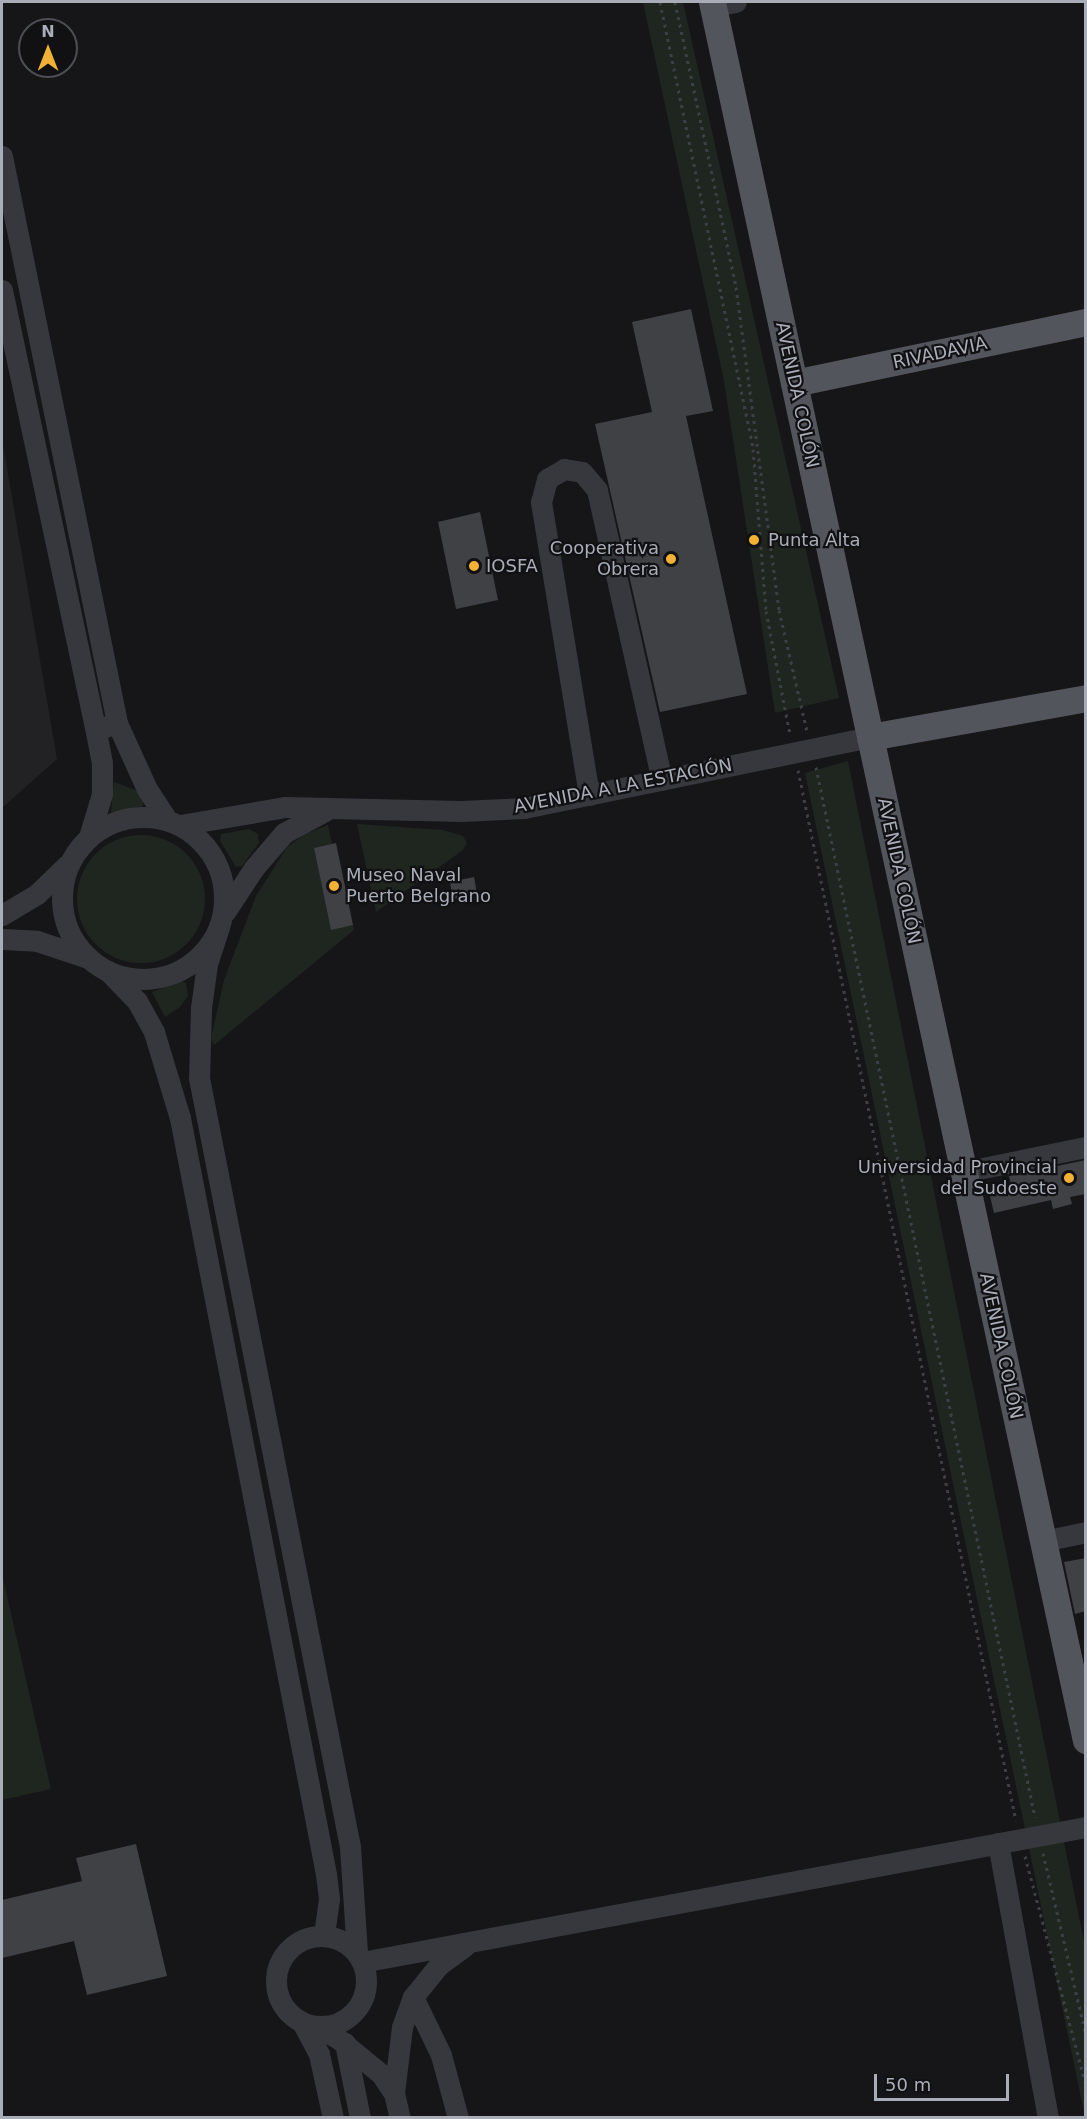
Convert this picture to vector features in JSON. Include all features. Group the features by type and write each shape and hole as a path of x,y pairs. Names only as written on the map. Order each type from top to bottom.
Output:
{"main road":[{"name":"AVENIDA COLÓN","path":"721,3 794,383 1086,1740"},
{"name":"RIVADAVIA","path":"794,383 1086,322"},
{"path":"870,737 1086,698"}],"street":[{"path":"2,156 117,723 147,789 174,822 202,841 217,863 224,888 221,921 207,964 201,1008 199,1078 350,1847 360,1957 366,1984 358,2006 340,2021 307,2023"},
{"path":"2,290 102,763 102,794 89,837 53,883 2,915"},
{"path":"589,795 541,502 547,479 564,470 582,472 597,490 662,780"},
{"path":"96,731 117,723"},
{"name":"AVENIDA A LA ESTACIÓN","path":"174,822 285,807 461,811 524,808 870,737"},
{"path":"108,971 138,978 178,971 203,953 254,868 284,833 297,823 337,807"},
{"path":"89,837 126,818 174,822"},
{"path":"70,863 62,888 64,914 73,939 90,959"},
{"path":"2,939 37,941 90,959 108,971 137,1001 154,1032 180,1118 326,1874 329,1899 324,1936"},
{"path":"963,1172 1086,1147"},
{"path":"1043,1541 1086,1532"},
{"path":"394,2093 381,2074 345,2043 307,2023 281,2002 276,1974 288,1949 304,1938 324,1936 342,1941 360,1957 468,1945 1086,1827"},
{"path":"998,1843 1048,2118"},
{"path":"400,2118 394,2093 402,2026 413,1997 438,1965 468,1945"},
{"path":"413,1997 441,2055 458,2118"},
{"path":"307,2023 319,2054 333,2118"},
{"path":"345,2043 360,2118"}],"path":[{"path":"660,2 753,449 765,611 803,751 1030,1837 1086,2086"},
{"path":"675,2 736,287 779,610 803,751 999,1749 1030,1837 1086,2036"}],"shaded area":[{"path":"643,2 683,2 839,698 775,713 724,381"},
{"path":"2,439 57,759 2,808"},
{"path":"848,761 1085,1947 1085,2117 805,773"},
{"path":"114,782 136,790 144,801 142,807 111,813"},
{"path":"357,824 443,830 463,836 467,843 463,850 376,912"},
{"path":"328,825 332,844 314,848 331,929 353,925 354,930 214,1045 211,1038 224,980 256,896 287,847 305,834"},
{"path":"249,829 258,834 259,843 242,866 236,867 220,841 221,834"},
{"path":"141,835 165,840 186,854 200,875 205,899 200,923 186,944 165,958 141,963 117,958 96,944 82,923 77,899 82,875 96,854 117,840"},
{"path":"181,981 186,983 188,996 180,1007 165,1017 152,992"},
{"path":"2,1574 51,1789 2,1800"}],"building":[{"name":"Cooperativa Obrera","path":"691,309 713,411 686,416 747,694 660,712 595,424 652,412 632,322"},
{"path":"480,512 498,600 456,609 438,522"},
{"name":"Museo Naval Puerto Belgrano","path":"336,843 353,925 331,930 314,848"},
{"path":"474,877 477,894 453,900 450,882"},
{"path":"1086,1160 1086,1194 1070,1197 1072,1204 1053,1209 1051,1200 994,1213 989,1192 1012,1188 1009,1176"},
{"path":"1086,1558 1086,1611 1075,1614 1064,1562"},
{"path":"136,1844 167,1976 87,1995 74,1941 2,1958 2,1900 82,1881 76,1858"}],"place":[{"name":"Punta Alta","path":"754,540"},
{"name":"Cooperativa Obrera","path":"671,559"},
{"name":"IOSFA","path":"474,566"},
{"name":"Museo Naval Puerto Belgrano","path":"334,886"},
{"name":"Universidad Provincial del Sudoeste","path":"1069,1178"}]}
